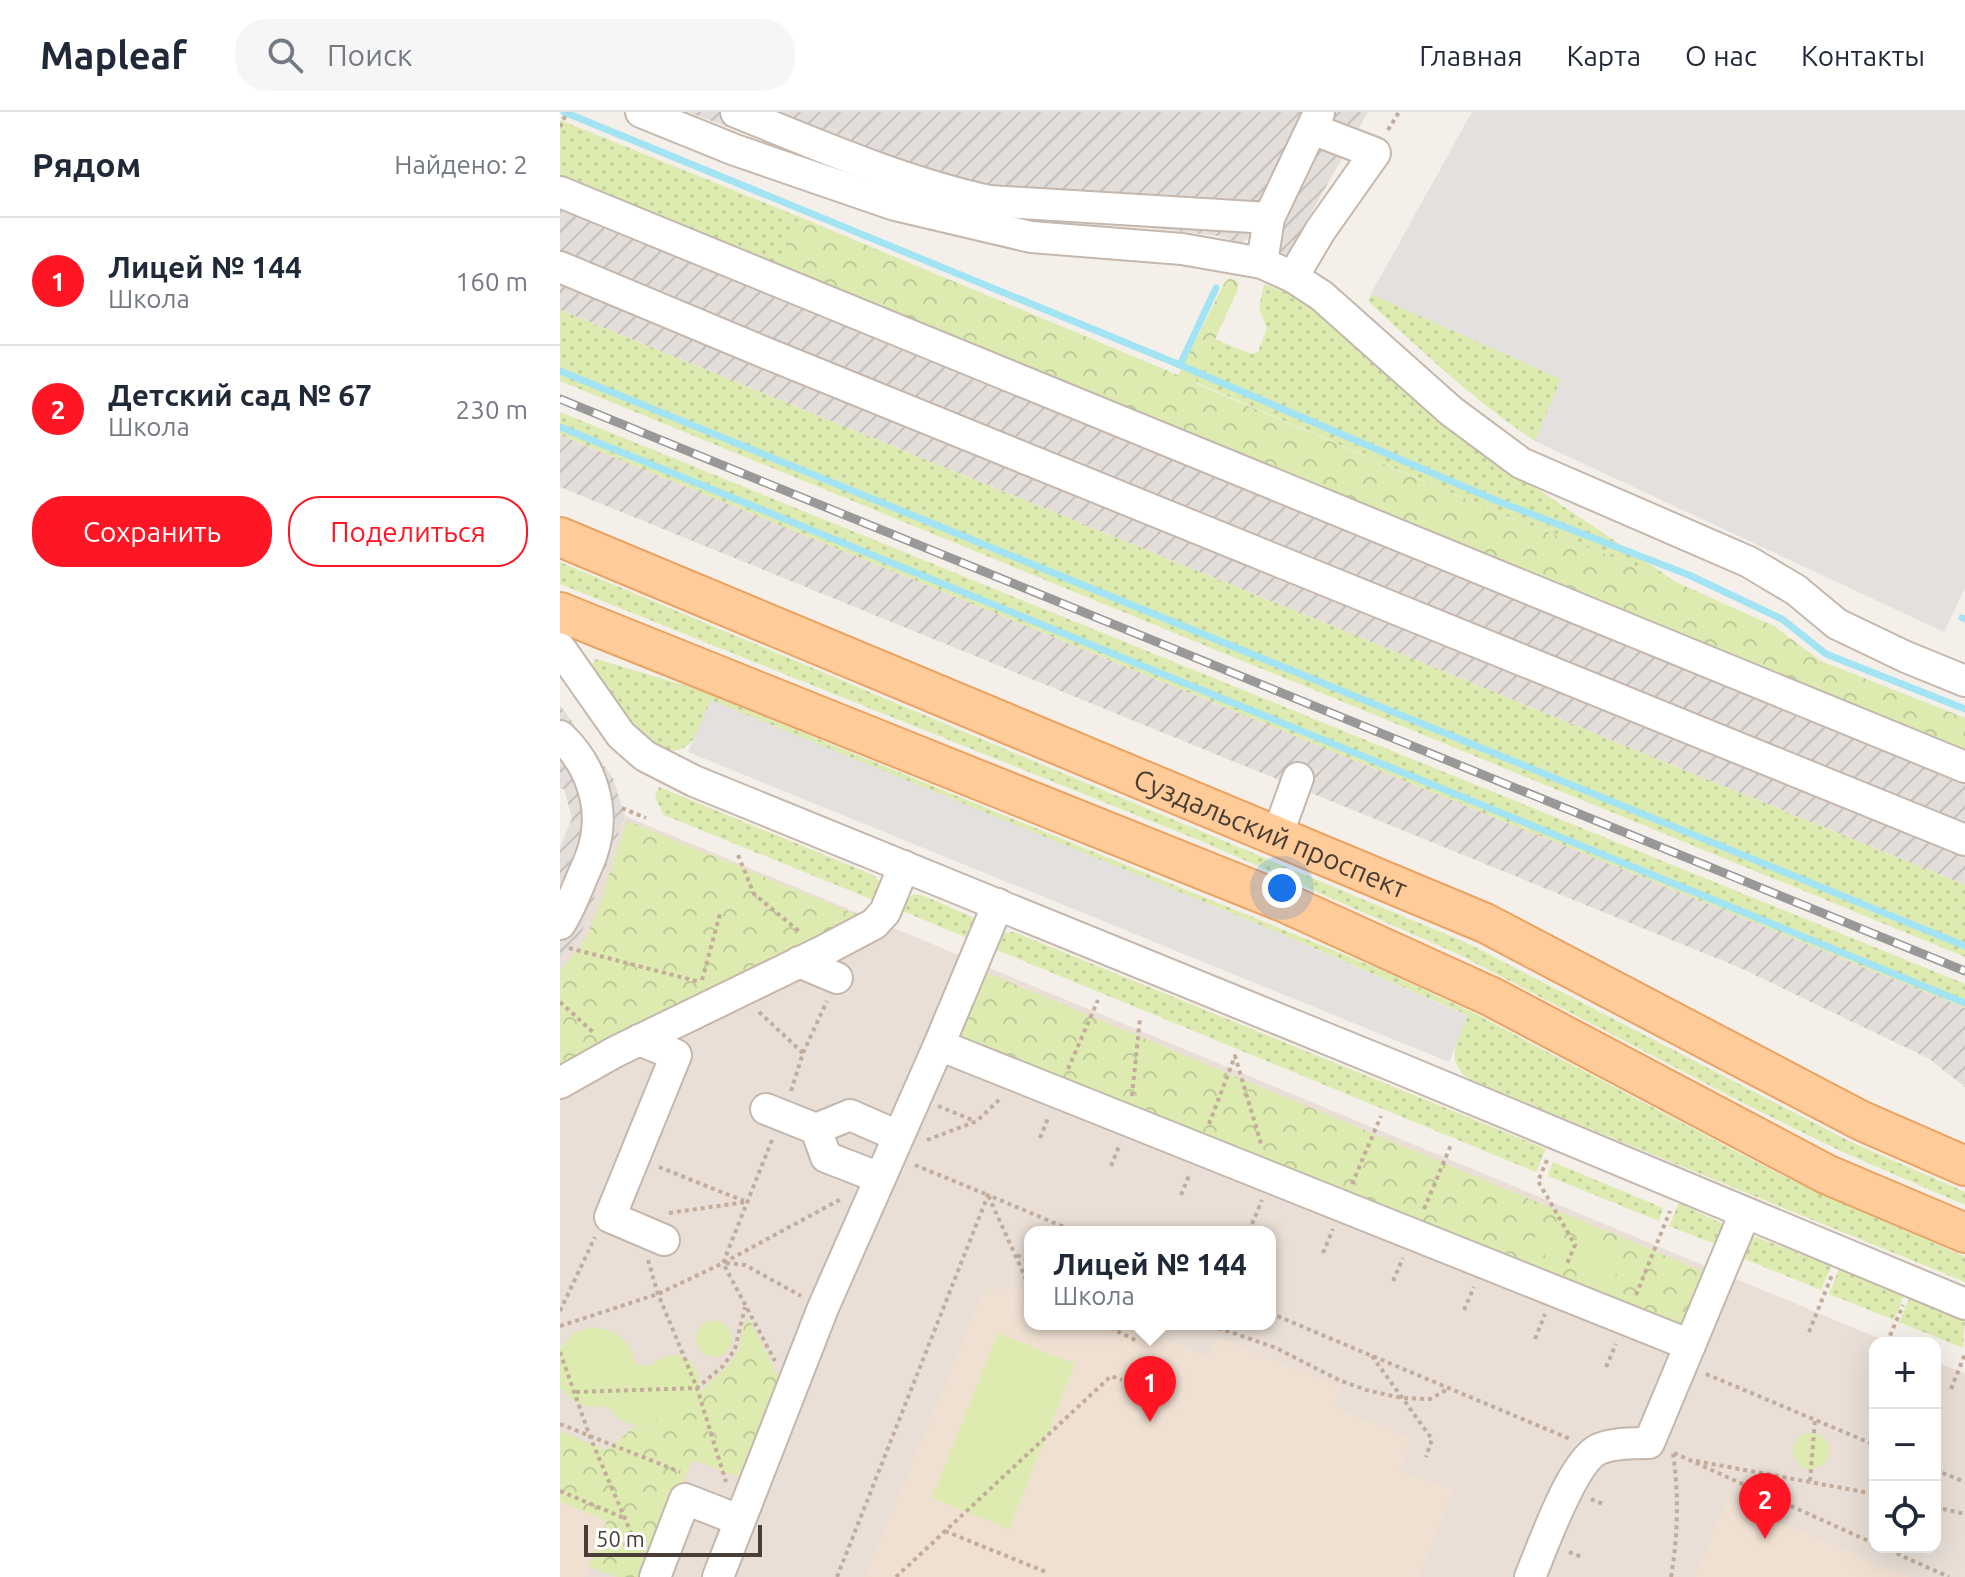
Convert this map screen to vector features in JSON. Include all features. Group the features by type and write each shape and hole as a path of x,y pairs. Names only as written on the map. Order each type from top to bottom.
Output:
{"main road":[{"name":"Суздальский проспект","path":"560,537 1485,923 1862,1121 1965,1166"},
{"name":"Суздальский проспект","path":"560,612 1283,902 1492,997 1826,1174 1965,1233"}],"street":[{"path":"641,112 735,150 895,205 1031,237 1182,249 1262,263 1293,277 1322,296 1451,411 1521,463 1749,562 1796,590 1837,624 1965,681"},
{"path":"736,112 955,194 989,201 1269,218"},
{"path":"1262,263 1269,218 1316,120 1375,153 1320,231 1293,277"},
{"path":"560,192 1965,767"},
{"path":"560,267 1965,840"},
{"path":"560,648 621,735 645,756 694,781 1965,1304"},
{"path":"560,736 577,757 597,798 598,828 593,850 560,924"},
{"path":"1277,836 1298,778"},
{"path":"560,1083 627,1046 874,924 885,912 904,866"},
{"path":"718,1577 823,1308 998,904"},
{"path":"811,957 837,978"},
{"path":"939,1045 1626,1320 1686,1355"},
{"path":"627,1046 676,1055 635,1157 623,1222 664,1240"},
{"path":"774,1112 816,1129 850,1115 890,1156"},
{"path":"816,1129 826,1157 890,1156"},
{"path":"1530,1577 1566,1489 1596,1450 1623,1444 1661,1448 1686,1355 1745,1213"},
{"path":"649,1570 685,1499 743,1510"}],"path":[{"path":"560,127 567,112"},
{"path":"738,855 754,894 811,957"},
{"path":"702,982 720,914"},
{"path":"560,946 738,991 803,1053"},
{"path":"791,1391 723,1263 774,1112 837,978"},
{"path":"560,1326 658,1294 723,1263 890,1156 977,1121 1001,1098 1028,1095 1047,1088 1098,1000"},
{"path":"560,1002 627,1046"},
{"path":"1130,1121 1140,1018"},
{"path":"1200,1149 1235,1056 1271,1178"},
{"path":"915,1097 977,1121"},
{"path":"1342,1206 1381,1116"},
{"path":"1413,1235 1451,1145"},
{"path":"890,1156 1062,1226"},
{"path":"1535,1339 1575,1245 1538,1181 1549,1156"},
{"path":"635,1157 746,1202"},
{"path":"988,1195 1024,1275"},
{"path":"837,1577 988,1195"},
{"path":"560,1311 595,1236 623,1222 644,1217 746,1202"},
{"path":"1606,1367 1672,1207"},
{"path":"623,1222 658,1294 697,1388 730,1492 743,1510"},
{"path":"1014,1254 1024,1259"},
{"path":"723,1263 745,1265 823,1308"},
{"path":"1809,1332 1835,1267"},
{"path":"1890,1337 1907,1296"},
{"path":"575,1392 697,1388 708,1381 735,1349 746,1305"},
{"path":"1276,1316 1596,1450"},
{"path":"1115,1330 1137,1341"},
{"path":"1225,1330 1276,1348 1366,1390 1402,1398 1430,1399 1450,1388"},
{"path":"560,1352 590,1437 649,1570"},
{"path":"1951,1389 1965,1354"},
{"path":"1686,1355 1815,1420 1869,1442"},
{"path":"1372,1356 1432,1439 1426,1457"},
{"path":"896,1577 1111,1376 1122,1380"},
{"path":"1810,1482 1815,1420"},
{"path":"560,1424 688,1475"},
{"path":"1661,1448 1869,1541"},
{"path":"1661,1448 1677,1480 1678,1523 1671,1577"},
{"path":"1689,1460 1869,1493"},
{"path":"1941,1472 1965,1482"},
{"path":"560,1491 626,1518"},
{"path":"1941,1508 1965,1514"},
{"path":"945,1531 1046,1572"},
{"path":"1895,1553 1949,1577"}],"shaded area":[{"path":"688,112 1368,112 1287,256 1253,236 1240,243 1217,236 984,207 843,171"},
{"path":"1472,112 1965,112 1965,588 1944,632 1535,441 1561,379 1371,294"},
{"path":"560,200 1965,772 1965,885 560,310"},
{"path":"560,435 1965,1008 1965,1087 1928,1058 1738,967 560,487"},
{"path":"711,700 1277,932 1468,1016 1449,1062 688,752"},
{"path":"560,705 613,778 625,816 580,937 560,961 560,847 572,818 564,789 560,788"},
{"path":"625,816 1876,1337 1869,1337 1869,1553 1941,1553 1941,1364 1965,1374 1965,1577 560,1577 560,961 580,937"},
{"path":"1024,1287 1024,1330 1144,1330 1208,1357 1215,1336 1341,1387 1333,1406 1411,1439 1399,1471 1453,1490 1419,1577 865,1577 984,1290"},
{"path":"1727,1500 1911,1577 1695,1577"},
{"path":"560,1501 607,1521 586,1577 560,1577"}],"green space":[{"path":"560,120 807,220 796,225 782,271 560,176"},
{"path":"807,220 1178,375 1225,282 1230,278 1238,282 1238,289 1195,383 1491,510 1676,582 1774,626 1821,661 1965,718 1965,757 782,271 779,264 796,225"},
{"path":"1264,284 1296,296 1318,311 1463,439 1676,582 1491,510 1195,382 1215,339 1251,354 1258,352 1267,328 1259,308"},
{"path":"1371,294 1561,379 1535,441 1428,357 1368,301"},
{"path":"560,310 1965,885 1965,957 560,381"},
{"path":"560,412 1965,984 1965,1008 560,435"},
{"path":"560,562 1467,943 1851,1142 1965,1192 1965,1205 1845,1153 1755,1109 1460,955 1201,841 560,584"},
{"path":"596,659 694,688 1379,969 1470,1011 1781,1175 1965,1257 1965,1282 1470,1080 1457,1065 1455,1057 1457,1041 1467,1015 1277,932 711,701 699,730 688,745 674,751 660,748 632,725 591,666"},
{"path":"659,787 873,875 880,884 878,902 664,815 655,797"},
{"path":"627,821 865,918 560,1075 560,971 585,941"},
{"path":"914,894 972,917 975,922 972,940 900,910 904,901"},
{"path":"1014,932 1546,1149 1536,1172 992,948 1001,933"},
{"path":"985,972 1707,1273 1682,1335 956,1036"},
{"path":"1553,1162 1663,1208 1659,1221 1548,1176"},
{"path":"1679,1203 1723,1224 1725,1229 1720,1246 1669,1226"},
{"path":"1539,1227 1621,1261 1612,1283 1530,1249"},
{"path":"1754,1236 1831,1266 1821,1290 1737,1256 1748,1238"},
{"path":"1839,1269 1904,1295 1894,1320 1829,1294"},
{"path":"1910,1297 1965,1319 1963,1348 1941,1337 1899,1322"},
{"path":"748,1317 782,1384 746,1479 692,1460 647,1577 617,1577 589,1567 607,1521 560,1501 560,1431 606,1450 636,1426 648,1424 666,1410 695,1402 703,1389 732,1361"},
{"path":"714,1321 727,1326 732,1339 727,1352 714,1357 701,1352 696,1339 701,1326"},
{"path":"590,1327 607,1330 620,1337 630,1348 635,1364 651,1366 667,1356 681,1356 691,1363 698,1374 700,1387 696,1399 685,1408 666,1410 651,1422 635,1425 620,1419 607,1406 593,1407 575,1402 560,1387 560,1348 572,1334"},
{"path":"998,1333 1075,1364 1009,1529 932,1498"},
{"path":"1811,1433 1824,1438 1829,1451 1824,1464 1811,1469 1798,1464 1793,1451 1798,1438"}],"waterway":[{"path":"564,112 1180,365 1495,500 1689,575 1782,619 1826,654 1965,709"},
{"path":"1180,365 1216,288"},
{"path":"560,371 1965,946"},
{"path":"560,427 1965,1003"}],"railway":[{"path":"560,399 1965,971"}],"place":[{"name":"Лицей № 144","path":"1150,1422"},
{"name":"Детский сад № 67","path":"1765,1539"}]}
